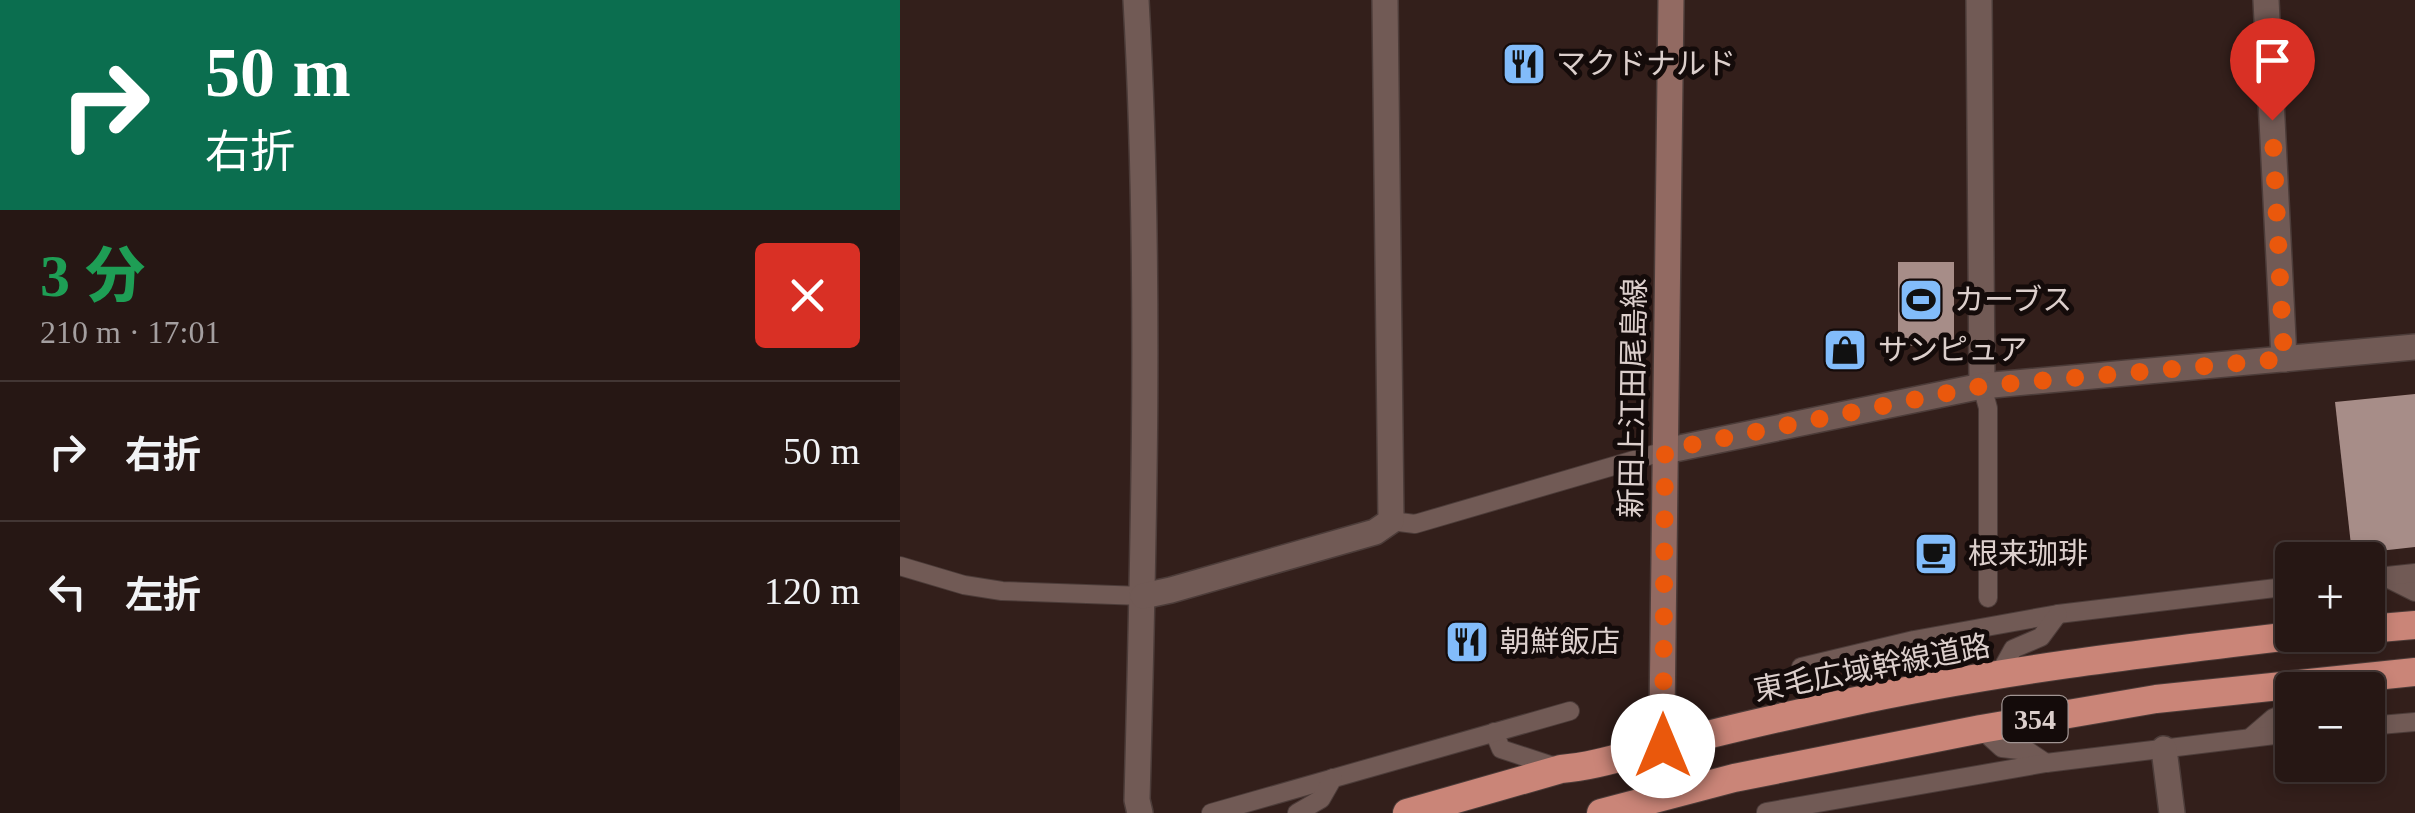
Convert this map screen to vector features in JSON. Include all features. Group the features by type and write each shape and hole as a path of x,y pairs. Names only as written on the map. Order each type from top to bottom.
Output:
{"highway":[{"path":"2385,627 2415,624"},
{"name":"東毛広域幹線道路","path":"1407,813 1562,769 1846,703 2128,656 2275,638"},
{"name":"354","path":"2385,677 2415,672"},
{"name":"354","path":"1601,813 1769,771 1981,728 2156,699 2275,690"}],"main road":[{"name":"新田上江田尾島線","path":"1661,797 1670,0"}],"street":[{"path":"1136,0 1142,94 1145,356 1140,813"},
{"path":"1143,596 1375,532 1391,520 1386,0"},
{"path":"1979,0 1982,386"},
{"path":"2266,0 2284,359"},
{"path":"1665,450 1982,386 2415,346"},
{"path":"2164,749 2172,813"}],"lane":[{"path":"1982,386 1988,408 1988,598"},
{"path":"1391,520 1415,524 1665,450"},
{"path":"900,566 964,585 1002,590 1143,596"},
{"path":"2385,576 2415,573"},
{"path":"2385,581 2415,592"},
{"path":"1801,667 1914,640 2058,614 2275,588"},
{"path":"1998,676 2014,650 2041,636 2058,614"},
{"path":"1211,813 1570,711"},
{"path":"2252,736 2275,717"},
{"path":"2385,725 2415,722"},
{"path":"1981,728 2002,748 2028,751 2046,763"},
{"path":"1494,732 1501,749 1562,769"},
{"path":"1766,812 2046,763 2275,734"},
{"path":"1297,813 1321,799 1333,778"}],"building":[{"path":"1898,262 1954,262 1954,345 1898,346"},
{"path":"2415,394 2415,547 2385,550 2385,542 2351,542 2335,402"}],"place":[{"name":"マクドナルド","path":"1524,64"},
{"name":"カーブス","path":"1921,300"},
{"name":"サンピュア","path":"1845,350"},
{"name":"根来珈琲","path":"1936,554"},
{"name":"朝鮮飯店","path":"1467,642"}],"route":[{"path":"1663,746 1665,450 1982,386 2284,359 2272,120"}]}
